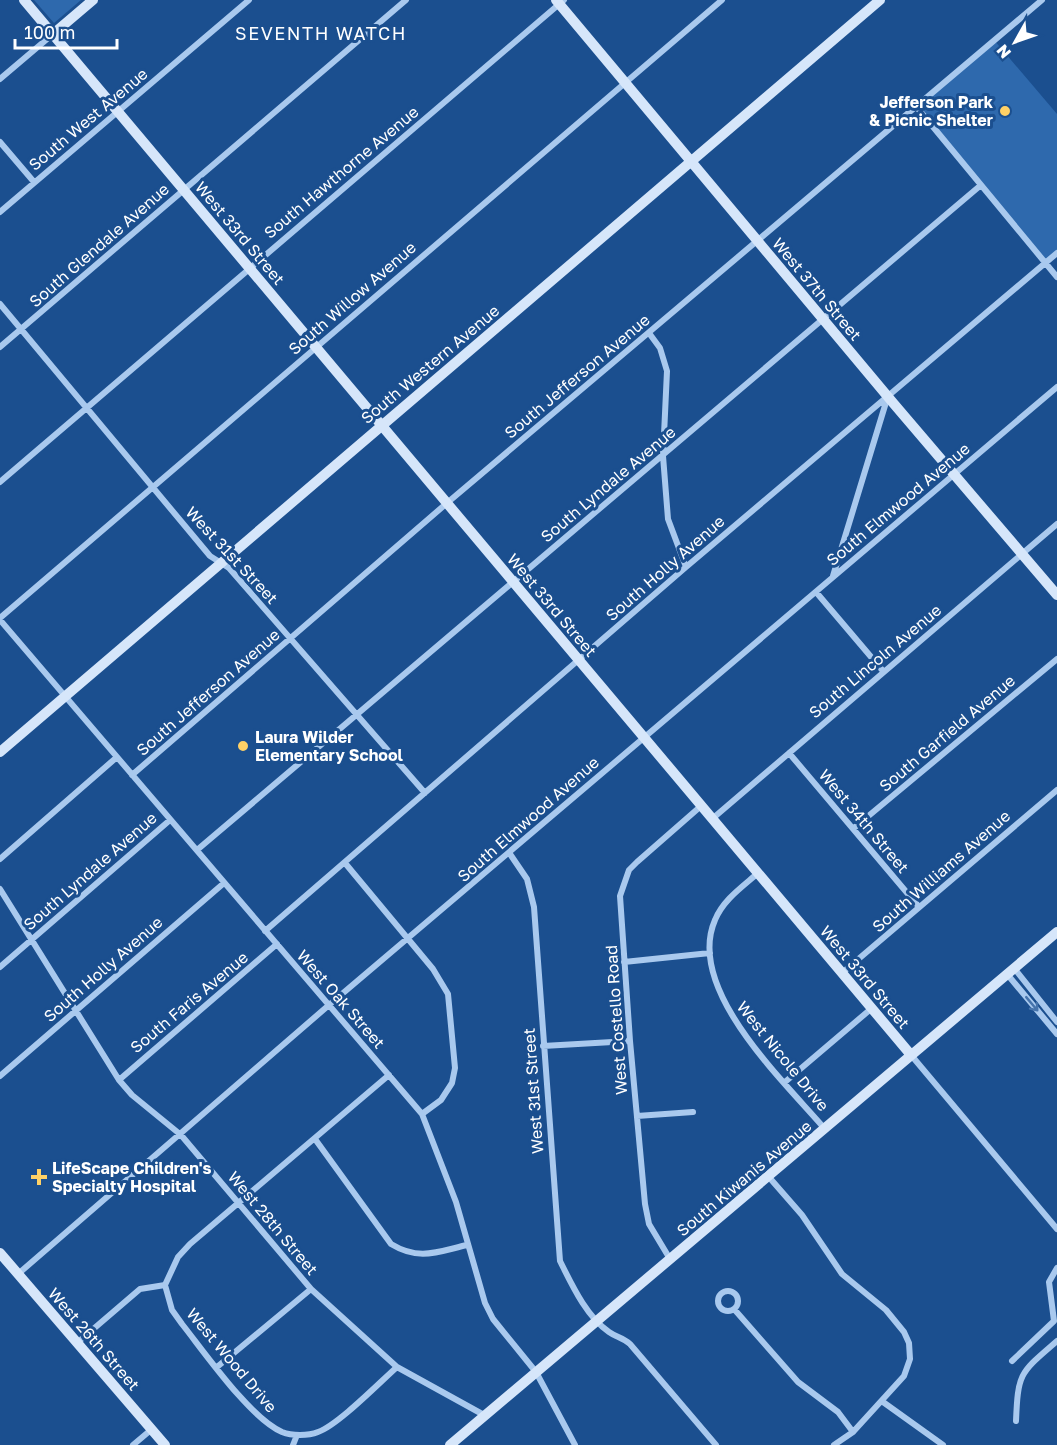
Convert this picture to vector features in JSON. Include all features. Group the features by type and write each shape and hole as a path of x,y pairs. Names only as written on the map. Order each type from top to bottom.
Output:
{"street":[{"name":"West 33rd Street","path":"24,0 1057,1229"},
{"path":"0,79 93,0"},
{"name":"South West Avenue","path":"0,212 249,0"},
{"name":"South Glendale Avenue","path":"0,347 406,0"},
{"name":"South Willow Avenue","path":"0,619 151,487 722,0"},
{"name":"South Western Avenue","path":"0,752 880,0"},
{"name":"South Jefferson Avenue","path":"132,775 447,503 758,241 915,105 1042,0"},
{"name":"West 37th Street","path":"560,1 691,162 954,476 1057,594"},
{"name":"South Hawthorne Avenue","path":"0,482 560,1"},
{"path":"915,105 1057,277"},
{"path":"0,142 34,182"},
{"name":"South Lyndale Avenue","path":"197,850 981,185"},
{"name":"South Holly Avenue","path":"265,931 687,567 1057,253"},
{"name":"West 31st Street","path":"0,304 210,556 229,568 425,793"},
{"path":"649,333 660,348 667,371 663,456 668,519 687,567"},
{"name":"South Elmwood Avenue","path":"18,1274 329,1005 510,854 1057,387"},
{"path":"833,576 888,397"},
{"name":"South Lincoln Avenue","path":"712,819 1057,524"},
{"path":"816,592 883,671"},
{"name":"West Oak Street","path":"0,619 422,1114 456,1202 478,1286 493,1319 536,1372 575,1445"},
{"name":"South Garfield Avenue","path":"854,828 1057,659"},
{"name":"West 34th Street","path":"789,753 919,908"},
{"name":"South Jefferson Avenue","path":"0,859 117,757"},
{"name":"South Williams Avenue","path":"842,973 1057,790"},
{"name":"West Costello Road","path":"670,1259 649,1224 645,1204 620,896 629,870 701,806"},
{"name":"South Lyndale Avenue","path":"0,967 170,820"},
{"name":"West 31st Street","path":"510,854 527,879 532,891 558,1253 577,1293 596,1321"},
{"path":"345,863 443,983 451,1006 455,1068 452,1083 441,1100 422,1114"},
{"name":"West Nicole Drive","path":"758,873 721,909 712,928 710,953 720,995 729,1011 825,1129"},
{"name":"South Holly Avenue","path":"0,1076 224,883"},
{"name":"West 28th Street","path":"0,889 119,1080 132,1095 181,1135 311,1289 397,1367 484,1415"},
{"name":"South Kiwanis Avenue","path":"450,1445 1057,932"},
{"name":"South Faris Avenue","path":"119,1080 277,944"},
{"path":"624,962 710,953"},
{"path":"1011,971 1057,1022"},
{"path":"1011,971 1057,1034"},
{"path":"785,1082 872,1008"},
{"path":"543,1046 630,1041"},
{"path":"77,1343 140,1289 165,1285 178,1257 190,1244 389,1076"},
{"path":"637,1116 693,1112"},
{"path":"315,1139 391,1244 406,1253 422,1255 467,1245"},
{"path":"768,1176 802,1215 842,1274 886,1310 904,1332 909,1343 908,1368 883,1402 853,1432 834,1445"},
{"name":"West 26th Street","path":"0,1253 165,1445"},
{"path":"1012,1360 1054,1321 1049,1282 1057,1268"},
{"name":"West Wood Drive","path":"165,1285 172,1310 217,1367 267,1423 283,1433 297,1435"},
{"path":"217,1367 311,1289"},
{"path":"734,1309 789,1373 838,1412 853,1432"},
{"path":"596,1321 611,1334 623,1338 630,1344 716,1445"},
{"path":"1016,1421 1017,1387 1022,1373 1057,1341"},
{"path":"293,1445 297,1435 319,1432 397,1367"},
{"path":"883,1402 944,1445"},
{"path":"133,1445 152,1430"}],"shaded area":[{"path":"34,0 81,0 54,23"},
{"path":"994,40 1057,114 1057,253 1045,263 915,105"}],"place":[{"name":"Jefferson Park & Picnic Shelter","path":"1005,111"},
{"name":"Laura Wilder Elementary School","path":"243,746"},
{"name":"LifeScape Children's Specialty Hospital","path":"39,1177"}],"district":[{"name":"SEVENTH WATCH","path":"321,34"}]}
